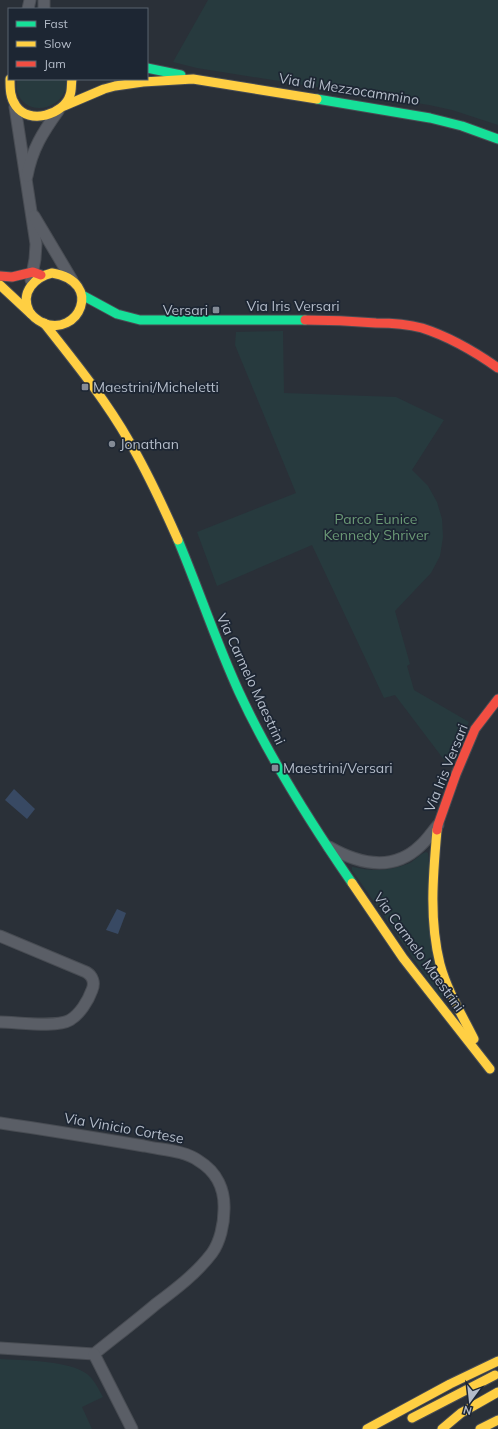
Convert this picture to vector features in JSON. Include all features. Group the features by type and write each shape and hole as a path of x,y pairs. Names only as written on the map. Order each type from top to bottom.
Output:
{"main road":[{"name":"Via di Mezzocammino","path":"148,68 178,74 193,79 430,118 456,124 498,139"},
{"path":"0,77 8,71"},
{"name":"Via di Mezzocammino","path":"0,101 14,105 24,113 33,117 44,116 104,89 116,86 143,82 193,79"},
{"path":"10,80 10,90 14,105"},
{"path":"61,108 71,95 72,80"},
{"path":"0,276 12,277 52,273 60,274 72,280 81,290 82,302 74,318 57,326 44,323 19,304 0,285"},
{"path":"30,284 27,300 32,314"},
{"name":"Via Iris Versari","path":"82,295 117,314 140,320 169,322 338,320 405,324 449,338 477,353 498,368"},
{"name":"Via Carmelo Maestrini","path":"44,323 67,351 107,408 143,465 176,535 217,642 251,719 294,794 327,846 403,957 435,1001 492,1071"},
{"name":"Via Iris Versari","path":"492,1071 450,992 440,964 432,912 434,863 438,825 470,740 480,722 498,699"},
{"path":"367,1429 498,1360"},
{"path":"402,1423 498,1373"},
{"path":"442,1429 464,1410 498,1392"},
{"path":"446,1429 498,1402"},
{"path":"480,1429 498,1420"}],"street":[{"path":"14,105 29,209 36,244 37,274 30,284"},
{"path":"26,182 34,148 44,131 61,108"},
{"path":"29,209 72,280"},
{"path":"327,846 361,861 375,863 390,862 405,857 418,849 438,825"},
{"path":"0,936 86,972 92,976 94,983 92,991 82,1008 75,1017 67,1021 55,1024 0,1022"},
{"path":"435,1001 444,1003 447,1002 450,992"},
{"name":"Via Vinicio Cortese","path":"0,1122 186,1154 209,1168 221,1186 224,1197 224,1214 218,1240 212,1252 183,1283 94,1354"},
{"path":"0,1348 94,1354 132,1429"}],"green space":[{"path":"208,0 498,0 498,125 452,110 429,105 197,68 173,62"},
{"path":"17,80 66,80 66,88 62,96 56,102 42,108 27,104 21,99 17,90"},
{"name":"Parco Eunice Kennedy Shriver","path":"283,331 284,393 396,397 444,420 412,470 428,486 437,502 442,519 443,537 440,556 431,573 395,611 410,664 407,666 414,690 469,722 448,765 395,695 384,698 312,545 217,586 197,532 296,493 235,345 236,332"},
{"path":"426,852 428,853 444,994 442,997 440,997 352,870 352,867 368,870 396,868 410,863"},
{"path":"0,1359 33,1361 70,1366 90,1376 103,1397 82,1407 92,1429 0,1429"}],"water":[{"path":"14,789 35,809 27,819 5,800"},
{"path":"117,909 126,913 118,934 106,930"}],"traffic: fast":[{"path":"148,68 181,75"},
{"path":"317,99 430,118 462,126 498,139"},
{"path":"82,295 117,314 140,320 305,320"},
{"path":"178,540 223,654 251,717 291,790 352,883"}],"traffic: slow":[{"path":"64,106 104,89 115,86 143,82 193,79 317,99"},
{"path":"10,80 11,97 16,106 22,112 37,116 46,115 61,108 71,93 72,80"},
{"path":"52,273 68,278 78,287 82,297 80,307 75,316 67,323 56,326 43,323 32,315 29,311 26,298 31,286 35,282 52,273"},
{"path":"0,285 31,314"},
{"path":"44,323 89,380 120,425 149,477 178,540"},
{"path":"437,830 433,897 434,931 443,974 455,1002 474,1039"},
{"path":"352,883 403,958 490,1069"},
{"path":"367,1429 450,1384 498,1361"},
{"path":"412,1418 495,1375"},
{"path":"442,1429 461,1413 498,1392"},
{"path":"480,1429 498,1420"}],"traffic: jam":[{"path":"0,276 12,277 33,272 41,275"},
{"path":"305,320 393,324 422,328 462,345 498,368"},
{"path":"437,830 456,774 475,729 498,699"}],"place":[{"name":"Versari","path":"216,310"},
{"name":"Maestrini/Micheletti","path":"85,387"},
{"name":"Jonathan","path":"112,444"},
{"name":"Maestrini/Versari","path":"275,768"}]}
